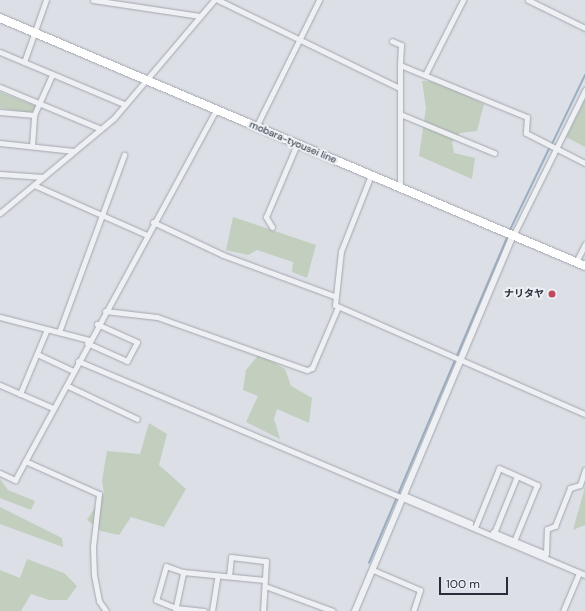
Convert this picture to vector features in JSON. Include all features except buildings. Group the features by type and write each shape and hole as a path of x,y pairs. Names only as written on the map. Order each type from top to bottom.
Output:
{"main road":[{"name":"mobara-tyousei line","path":"0,18 585,266"}],"street":[{"path":"24,62 36,34 46,0"},
{"path":"93,0 200,16"},
{"path":"0,213 3,207 34,185 101,129 146,80 214,0"},
{"path":"218,0 399,88"},
{"path":"256,127 319,0"},
{"path":"426,73 463,0"},
{"path":"528,0 585,28"},
{"path":"392,41 401,45 399,88 400,188"},
{"path":"0,52 124,104"},
{"path":"400,65 426,73 527,117 526,133 585,163"},
{"path":"32,146 34,115 52,75"},
{"path":"0,87 101,129"},
{"path":"355,611 513,236 555,148 585,90"},
{"path":"0,473 15,480 97,324 216,110"},
{"path":"0,112 34,115"},
{"path":"400,114 494,153"},
{"path":"0,143 74,151"},
{"path":"272,227 266,217 297,144"},
{"path":"59,332 103,216 124,155"},
{"path":"0,174 43,177"},
{"path":"105,310 157,317 307,370 312,368 338,307 334,296 341,251 371,175"},
{"path":"34,185 147,235"},
{"path":"153,222 223,255 334,296"},
{"path":"576,262 585,244"},
{"path":"338,307 461,362 585,414"},
{"path":"0,317 59,332 88,342 127,361 136,342 97,324"},
{"path":"20,394 47,329"},
{"path":"37,354 73,371"},
{"path":"78,361 585,575"},
{"path":"0,385 53,408"},
{"path":"70,387 137,419"},
{"path":"25,461 99,494 93,547 94,575 98,601 106,611"},
{"path":"476,525 499,468 537,485 514,541"},
{"path":"403,497 546,554 547,529 555,526 570,488 580,485 585,470"},
{"path":"494,533 517,476"},
{"path":"229,576 231,557 266,561 263,611"},
{"path":"204,611 175,609 156,600 166,566 183,572 229,576 265,583 331,610"},
{"path":"373,570 420,590 413,611"},
{"path":"175,609 183,572"},
{"path":"563,611 579,573"},
{"path":"212,611 218,575"}],"green space":[{"path":"422,81 437,82 484,104 477,131 460,133 452,142 454,153 475,158 472,179 419,156 426,108"},
{"path":"0,92 36,106 33,113 0,108"},
{"path":"585,100 585,147 566,137"},
{"path":"233,217 316,245 307,278 292,272 293,262 257,250 248,255 226,250"},
{"path":"259,354 285,369 291,386 312,398 309,423 277,409 274,419 280,439 246,422 258,396 243,390 246,370"},
{"path":"149,423 167,434 159,465 186,489 164,527 131,517 119,535 101,531 87,520 104,493 102,481 107,451 140,454"},
{"path":"0,479 8,490 35,501 31,510 0,498"},
{"path":"585,487 585,525 573,530"},
{"path":"0,507 62,538 63,547 0,524"},
{"path":"27,559 64,573 77,586 67,600 49,600 31,594 21,611 0,611 0,570 20,578"}],"waterway":[{"path":"552,144 585,75"},
{"path":"510,230 550,147"},
{"path":"369,563 508,236"}],"place":[{"name":"ナリタヤ","path":"552,294"}]}
